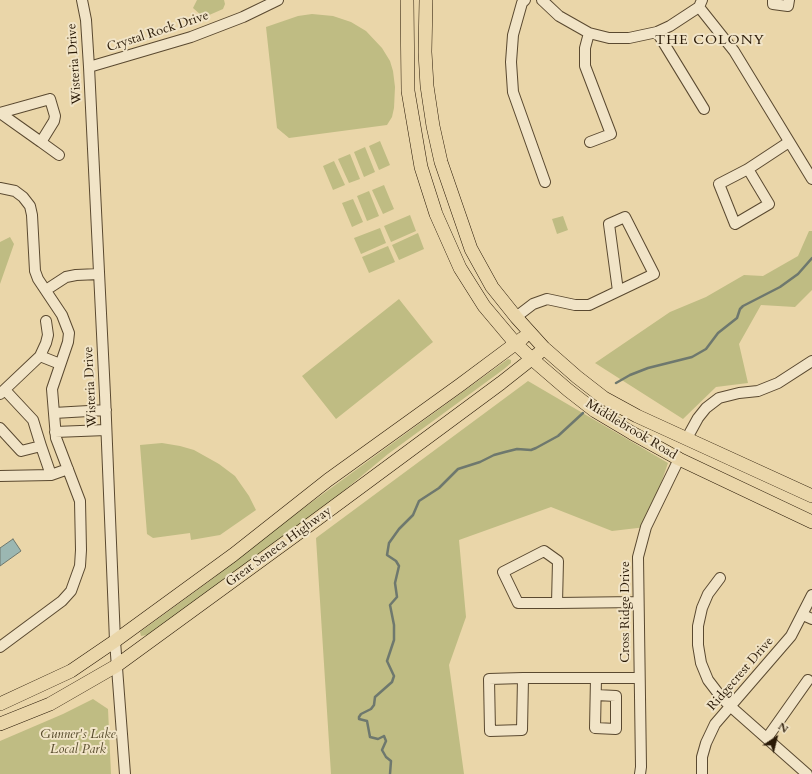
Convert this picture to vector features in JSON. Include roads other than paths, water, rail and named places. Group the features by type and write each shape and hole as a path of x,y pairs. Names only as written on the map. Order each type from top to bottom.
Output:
{"main road":[{"name":"Middlebrook Road","path":"408,0 408,91 422,167 436,214 460,268 484,306 516,344 568,390 595,411 680,459 812,522"},
{"name":"Middlebrook Road","path":"426,0 425,52 427,86 441,162 471,249 492,287 544,348 604,398 636,416 812,496"},
{"name":"Great Seneca Highway","path":"0,704 71,671 115,641 233,556 328,480 516,344 529,332"},
{"name":"Great Seneca Highway","path":"0,724 50,704 116,666 298,534 532,359 544,348"}],"street":[{"name":"Wisteria Drive","path":"82,0 86,20 89,68 106,410 116,666 125,774"},
{"name":"Crystal Rock Drive","path":"89,68 191,37 243,17 278,0"},
{"path":"525,0 522,3 513,35 513,92 545,182"},
{"path":"542,0 559,16 578,28 589,33 609,38 629,38 657,32 670,26 701,3 734,51 812,179"},
{"path":"773,0 773,4 788,6 789,0"},
{"path":"657,32 704,109"},
{"path":"589,33 585,48 585,66 611,134 590,142"},
{"path":"0,113 50,100 55,116 54,121 41,142"},
{"path":"0,113 59,155"},
{"path":"748,169 769,204 735,224 719,184 748,169 789,142"},
{"path":"0,188 15,191 23,197 30,206 32,214 35,270 38,279 62,315 69,333 68,342 52,389 55,432 59,450 80,501 80,566 70,591 62,601 0,647"},
{"path":"516,317 533,304 548,299 575,305 589,305 654,274 625,217 609,224 618,291"},
{"path":"46,290 66,277 99,274"},
{"path":"46,321 48,335 40,356 2,392 33,420 51,475"},
{"path":"40,356 60,364"},
{"path":"687,438 698,418 706,408 719,398 739,393 758,391 778,384 812,361"},
{"path":"54,413 106,410"},
{"path":"0,428 22,451 41,446"},
{"path":"55,432 106,430"},
{"name":"Cross Ridge Drive","path":"640,774 638,557 646,527 680,459"},
{"path":"0,476 51,475 68,469"},
{"path":"557,603 558,561 544,551 503,572 518,603 557,603 638,602"},
{"path":"720,578 708,594 702,608 698,626 698,644 701,663 708,680 730,706 807,774"},
{"name":"Ridgecrest Drive","path":"702,774 702,757 706,743 715,724 807,617 812,595"},
{"path":"523,678 522,730 490,731 490,679 523,678 639,678"},
{"path":"596,678 596,695"},
{"path":"767,738 808,680"},
{"path":"794,763 794,774"}],"water":[{"path":"13,539 21,551 0,566 0,548"}],"waterway":[{"path":"616,383 630,375 648,368 692,357 706,349 718,333 737,318 740,309 743,306 780,287 798,274 812,258"},
{"path":"390,774 391,761 386,757 382,750 386,741 384,736 378,739 370,737 367,721 359,719 361,714 371,709 374,705 375,697 392,682 394,676 387,661 394,640 394,625 390,605 397,597 395,583 399,566 396,561 387,555 389,543 399,529 413,515 419,501 439,488 458,469 505,452 517,449 531,450 536,448 558,436 583,413"}],"district":[{"name":"THE COLONY","path":"710,41"}],"park label":[{"name":"Gunner's Lake Local Park","path":"78,742"}]}
